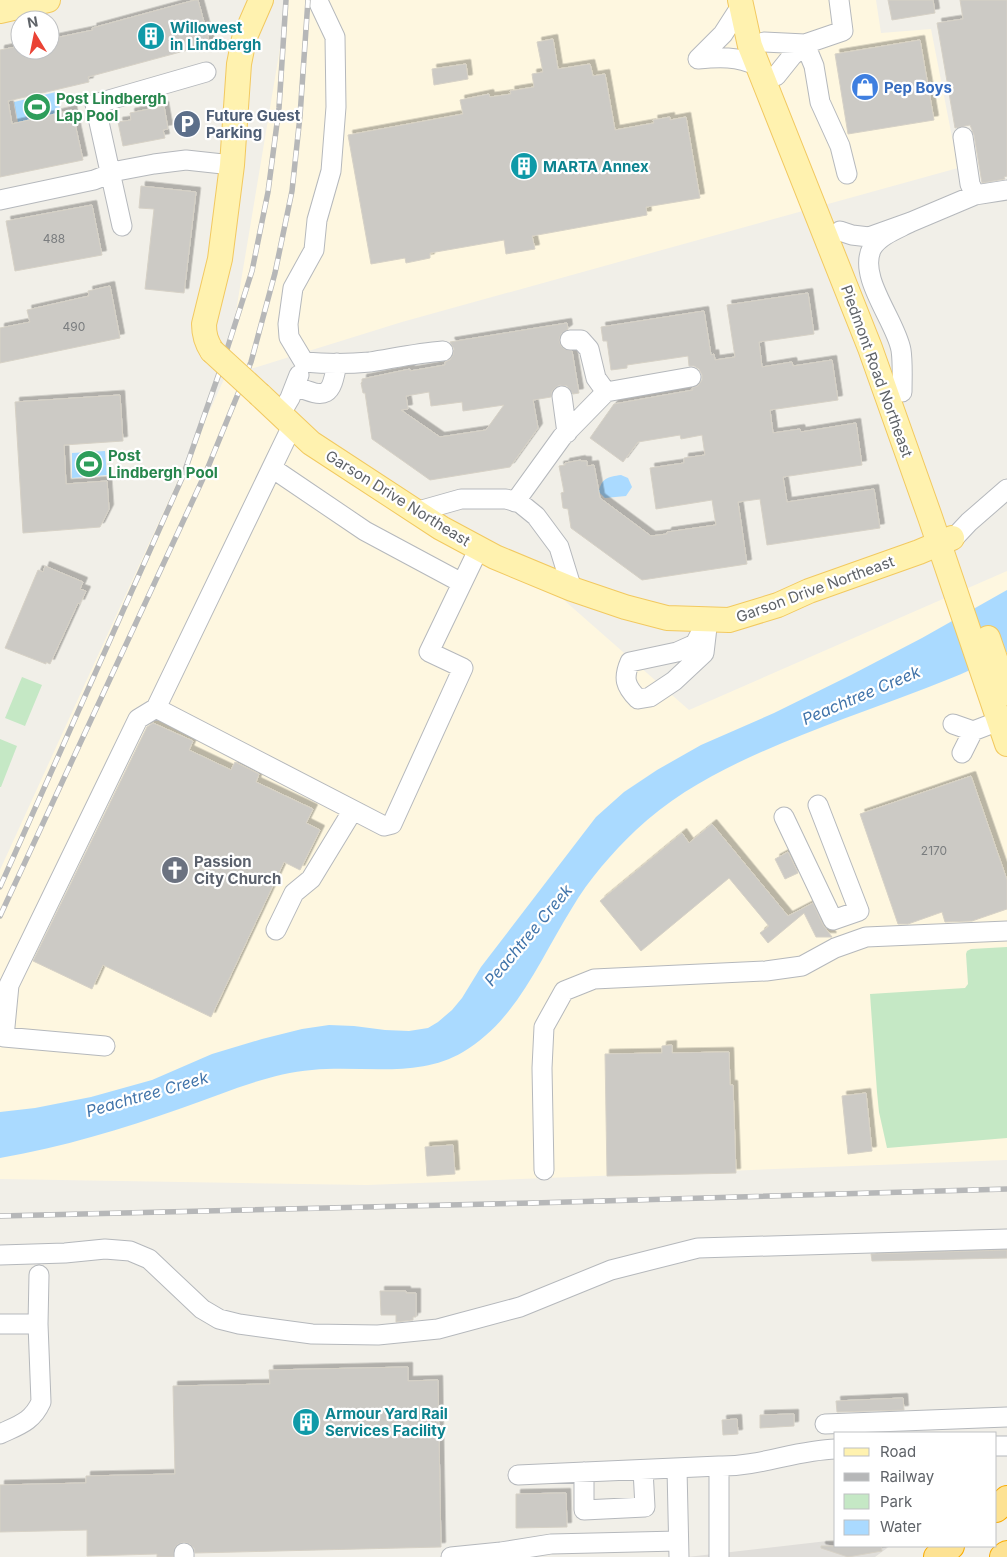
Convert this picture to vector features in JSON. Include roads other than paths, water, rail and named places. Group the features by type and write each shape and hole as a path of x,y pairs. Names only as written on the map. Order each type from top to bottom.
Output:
{"highway":[{"path":"997,1508 1007,1499"},
{"path":"937,1557 950,1547"},
{"path":"1003,1557 1007,1554"}],"main road":[{"path":"0,11 48,0"},
{"name":"Garson Drive Northeast","path":"261,0 244,39 239,64 232,165 220,259 204,324 204,333 206,342 212,351 311,443 441,528 495,557 572,589 625,607 667,618 729,620 778,606 809,591 946,541"},
{"name":"Piedmont Road Northeast","path":"744,2 764,42 767,71 870,348 946,541"},
{"name":"Piedmont Road Northeast","path":"744,2 750,46 767,71 840,231 902,392 1007,744"},
{"name":"Piedmont Road Northeast","path":"957,573 1007,693"}],"street":[{"path":"744,2 723,34 698,59 738,59 767,71 792,56 805,44 843,30 838,0"},
{"path":"304,362 289,337 288,324 293,288 314,250 317,220 331,171 336,107 335,37 318,1"},
{"path":"764,42 805,44"},
{"path":"805,44 814,66 820,102 840,146 847,174"},
{"path":"122,226 114,173 95,104 206,72"},
{"path":"963,137 970,184 975,195"},
{"path":"0,200 94,180 114,173 120,160 144,155 154,164 186,160 232,165"},
{"path":"840,231 852,236 869,238 975,195 1007,190"},
{"path":"902,392 901,348 871,277 868,260 873,247 880,240 911,222"},
{"path":"570,340 581,340 589,349 596,378 606,392"},
{"path":"304,362 369,362 422,353 443,352"},
{"path":"105,1046 4,1036 9,986 138,719 156,708 272,468 295,386 304,362"},
{"path":"295,386 312,393 326,393 330,390 343,363"},
{"path":"515,502 527,485 524,471 549,439 564,435 606,392 691,377"},
{"path":"562,396 564,435"},
{"path":"272,468 365,531 462,583"},
{"path":"946,541 1007,489"},
{"path":"416,512 461,499 506,499 520,503 536,516 559,547 572,589"},
{"path":"156,708 384,826 392,824 463,668 429,652 479,548"},
{"path":"708,619 704,653 674,681 650,697 638,699 629,690 625,673 630,662 677,652 695,644 708,619"},
{"path":"953,724 973,731 999,722"},
{"path":"962,754 973,731"},
{"path":"784,816 833,920 859,911 818,804"},
{"path":"276,930 294,893 311,879 353,810"},
{"path":"844,916 854,941"},
{"path":"544,1170 542,1068 544,1027 564,991 594,978 766,971 802,966 835,948 866,937 1007,931"},
{"path":"0,1255 65,1254 105,1249 130,1251 149,1259 202,1309 219,1319 239,1324 312,1334 378,1335 438,1329 510,1309 610,1270 698,1248 1007,1239"},
{"path":"0,1434 24,1422 36,1413 41,1402 38,1324 39,1275"},
{"path":"0,1324 38,1324"},
{"path":"826,1424 1007,1417"},
{"path":"518,1475 733,1466 814,1450 834,1449"},
{"path":"719,1466 719,1557"},
{"path":"451,1557 551,1544 678,1549 677,1469"},
{"path":"584,1472 584,1510 645,1507 643,1470"}],"water":[{"name":"Post Lindbergh Lap Pool","path":"56,92 61,113 18,122 14,102"},
{"name":"Post Lindbergh Pool","path":"105,451 107,475 72,478 72,453"},
{"path":"621,475 628,478 632,487 626,496 605,498 599,492 603,481"},
{"name":"Peachtree Creek","path":"1007,590 1007,652 954,677 761,752 708,779 658,811 618,848 586,887 513,1006 482,1039 463,1052 427,1066 295,1072 246,1085 115,1130 69,1143 0,1158 0,1112 35,1108 91,1097 152,1080 212,1054 302,1029 329,1025 409,1031 428,1028 452,1010 462,998 481,967 596,817 624,792 657,770 701,745 774,713 851,675"}],"railway":[{"path":"0,887 183,476 222,365 252,271 268,192 279,108 286,0"},
{"path":"0,916 206,472 251,362 275,273 292,191 300,116 308,0"},
{"path":"0,1216 1007,1189"}],"place":[{"name":"Willowest in Lindbergh","path":"151,36"},
{"name":"Pep Boys","path":"865,87"},
{"name":"Post Lindbergh Lap Pool","path":"37,107"},
{"name":"Future Guest Parking","path":"187,124"},
{"name":"MARTA Annex","path":"524,166"},
{"name":"Post Lindbergh Pool","path":"89,464"},
{"name":"Passion City Church","path":"175,870"},
{"name":"Armour Yard Rail Services Facility","path":"306,1422"}]}
